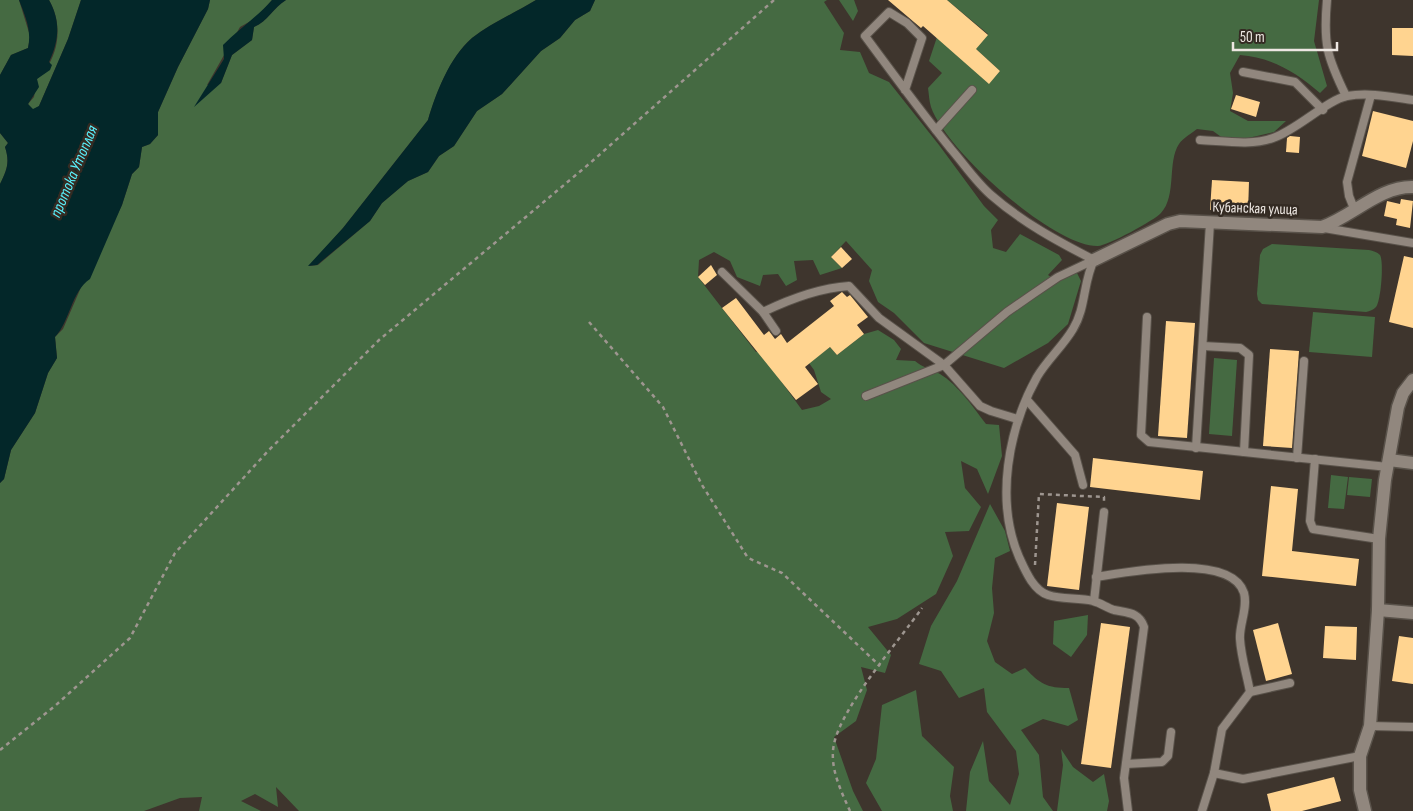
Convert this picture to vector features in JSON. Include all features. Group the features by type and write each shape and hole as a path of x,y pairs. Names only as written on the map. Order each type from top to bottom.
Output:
{"street":[{"name":"Кубанская улица","path":"1094,260 1168,224 1180,222 1322,227 1355,211 1389,190 1413,188"},
{"path":"1365,811 1360,790 1360,756 1370,726 1378,610 1379,539 1388,463 1398,407 1403,393 1413,380"},
{"path":"1388,463 1413,463"},
{"path":"1378,610 1413,613"}],"lane":[{"path":"1327,0 1324,31 1326,50 1346,96"},
{"path":"905,90 922,38 907,23 888,12 865,36 905,90 936,130 989,194 1027,224 1094,260"},
{"path":"1243,72 1295,82 1323,110"},
{"path":"936,130 972,90"},
{"path":"1355,211 1348,196 1347,182 1370,95"},
{"path":"1200,140 1261,141 1273,138 1291,130 1346,96 1370,95 1413,100"},
{"path":"1196,448 1210,223"},
{"path":"1322,227 1413,243"},
{"path":"866,396 944,365 1020,303 1058,277 1094,260"},
{"path":"1094,260 1088,272 1080,312 1073,329 1046,362 1017,419 1006,471 1010,518 1016,550 1034,583 1040,590 1049,595 1094,601 1112,610 1136,614 1142,620 1144,627 1124,789 1128,811"},
{"path":"722,272 763,312 776,331"},
{"path":"763,312 788,300 834,287 849,286 879,318 944,365 980,406 1017,419"},
{"path":"1147,317 1141,435 1143,439 1153,443 1297,458 1388,463"},
{"path":"1203,346 1240,348 1249,355 1244,452"},
{"path":"1297,458 1304,361"},
{"path":"1026,400 1074,455 1083,485"},
{"path":"1314,459 1310,522 1313,529 1379,539"},
{"path":"1094,601 1104,512"},
{"path":"1096,577 1151,569 1201,568 1221,573 1236,582 1244,594 1240,638 1250,692"},
{"path":"1202,811 1214,773 1222,729 1250,692 1290,683"},
{"path":"1370,726 1413,727"},
{"path":"1126,764 1162,762 1168,756 1170,732"},
{"path":"1214,773 1243,780 1360,756"}],"path":[{"path":"0,750 56,705 130,638 175,553 268,451 379,340 589,164 774,0"},
{"path":"589,322 663,407 702,485 748,558 782,573 880,666"},
{"path":"1034,583 1039,494 1104,497 1104,512"},
{"path":"850,811 836,779 833,746 844,717 922,608"}],"green space":[{"path":"0,0 19,0 30,36 28,48 11,55 0,75"},
{"path":"49,0 81,0 68,39 39,106 33,110 28,104 34,97 37,79 50,62 57,42 57,20"},
{"path":"210,0 272,0 256,18 240,27 207,85 221,83 232,55 252,40 254,27 286,0 536,0 487,28 464,46 445,76 428,120 343,228 309,266 318,265 370,221 382,203 408,181 428,172 439,156 454,146 477,111 502,94 541,51 560,38 575,20 590,11 595,0 827,0 824,2 844,33 840,50 860,52 869,73 889,82 984,206 998,220 991,230 993,248 1006,252 1020,234 1059,255 1062,260 1048,275 1057,281 1076,271 1081,281 1068,324 1048,343 1004,368 924,343 894,313 878,302 869,281 872,270 846,241 831,257 842,268 820,275 813,260 794,261 797,280 786,286 778,274 763,275 760,286 737,277 730,261 714,252 699,260 698,277 756,352 759,351 802,410 819,406 831,399 821,392 814,370 798,348 818,356 830,347 837,355 864,334 878,330 894,340 901,349 896,360 915,361 940,374 959,390 986,424 999,425 1002,456 988,494 977,469 961,461 965,488 981,507 969,531 945,532 953,556 936,594 897,619 868,627 891,655 885,673 861,667 867,690 856,721 834,737 853,791 863,811 299,811 276,787 278,807 255,794 241,801 261,811 199,811 202,797 180,798 144,811 0,811 0,483 4,479 11,450 35,413 48,373 57,358 55,337 63,329 82,285 122,205 132,174 139,167 142,147 150,144 158,135 158,112 178,67 208,9"},
{"path":"839,0 854,0 858,11 853,21"},
{"path":"947,0 1319,0 1314,41 1327,86 1320,93 1283,67 1262,59 1240,55 1230,73 1233,93 1230,111 1248,121 1286,121 1274,132 1244,139 1224,139 1213,131 1197,129 1179,144 1175,151 1169,198 1161,213 1131,232 1103,245 1098,246 1078,242 1055,231 1029,214 1003,193 978,170 940,125 931,107 928,88 942,73 929,61 937,37 989,83 1000,71 977,50 969,57 988,34"},
{"path":"0,133 8,143 5,147 7,166 0,184"},
{"path":"1272,244 1369,250 1378,253 1381,259 1382,273 1381,289 1376,307 1366,312 1262,304 1258,300 1257,294 1260,255 1263,249"},
{"path":"1313,312 1375,317 1372,357 1309,352"},
{"path":"1214,358 1237,360 1232,436 1209,434"},
{"path":"1331,475 1348,477 1344,509 1328,508"},
{"path":"1349,477 1372,479 1370,497 1347,495"},
{"path":"990,504 1005,531 1010,551 995,558 992,588 994,613 987,641 995,662 1012,674 1025,668 1044,684 1069,688 1078,720 1068,726 1043,719 1021,730 1039,755 1043,797 1053,811 966,811 970,772 983,741 989,781 1010,805 1019,774 1016,751 987,712 984,688 959,698 941,671 919,664 931,626 957,581"},
{"path":"1088,615 1087,635 1071,657 1053,644 1054,621"},
{"path":"916,690 922,736 954,767 950,796 953,811 882,811 866,783 876,759 882,705"},
{"path":"1061,749 1073,767 1093,782 1104,774 1109,801 1107,811 1057,811 1063,765"}],"water":[{"name":"протока Утоплая","path":"19,0 49,0 57,23 57,39 49,62 52,65 50,70 37,79 39,87 28,104 33,109 39,106 68,39 81,0 210,0 208,9 178,67 158,112 158,135 150,144 142,147 139,167 132,174 122,205 90,279 79,291 64,323 55,337 57,358 48,373 35,413 11,450 4,479 0,483 0,184 7,166 5,147 8,143 0,133 0,75 11,55 28,48 29,35 26,17"},
{"path":"272,0 286,0 254,27 252,40 232,55 221,83 194,107 224,59 223,45"},
{"path":"536,0 595,0 590,11 575,20 560,38 541,51 502,94 477,111 454,146 439,156 428,172 408,181 382,203 370,221 317,265 308,266 343,228 428,120 444,76 464,46 487,28"}],"building":[{"path":"888,0 947,0 988,35 976,49 1000,71 989,84 923,26 921,28"},
{"path":"1392,28 1413,28 1413,56 1392,55"},
{"path":"1236,95 1260,102 1256,117 1231,109"},
{"path":"1373,111 1413,121 1413,141 1406,168 1362,156"},
{"path":"1290,136 1300,137 1299,153 1286,152 1287,138"},
{"path":"1212,180 1249,182 1248,212 1210,210"},
{"path":"1401,199 1413,201 1410,228 1396,225 1397,219 1384,216 1387,201 1400,204"},
{"path":"841,247 852,259 842,268 831,257"},
{"path":"1404,256 1413,258 1413,328 1389,322"},
{"path":"711,265 717,275 705,285 698,277"},
{"path":"842,292 847,297 850,295 868,317 857,325 864,334 837,355 830,347 805,367 818,384 796,400 722,308 736,298 764,335 769,331 775,339 781,334 787,343 834,306 830,301"},
{"path":"1166,321 1195,323 1187,438 1158,436"},
{"path":"1270,349 1299,351 1292,448 1263,446"},
{"path":"1093,458 1203,471 1200,500 1090,487"},
{"path":"1271,486 1298,489 1292,551 1359,559 1356,586 1262,576"},
{"path":"1057,503 1089,507 1079,590 1047,586"},
{"path":"1101,623 1130,627 1111,768 1081,764"},
{"path":"1278,623 1292,674 1266,681 1253,630"},
{"path":"1325,626 1357,627 1356,660 1323,658"},
{"path":"1399,636 1413,638 1413,684 1392,681"},
{"path":"1334,777 1341,801 1302,811 1271,811 1267,794"}]}
